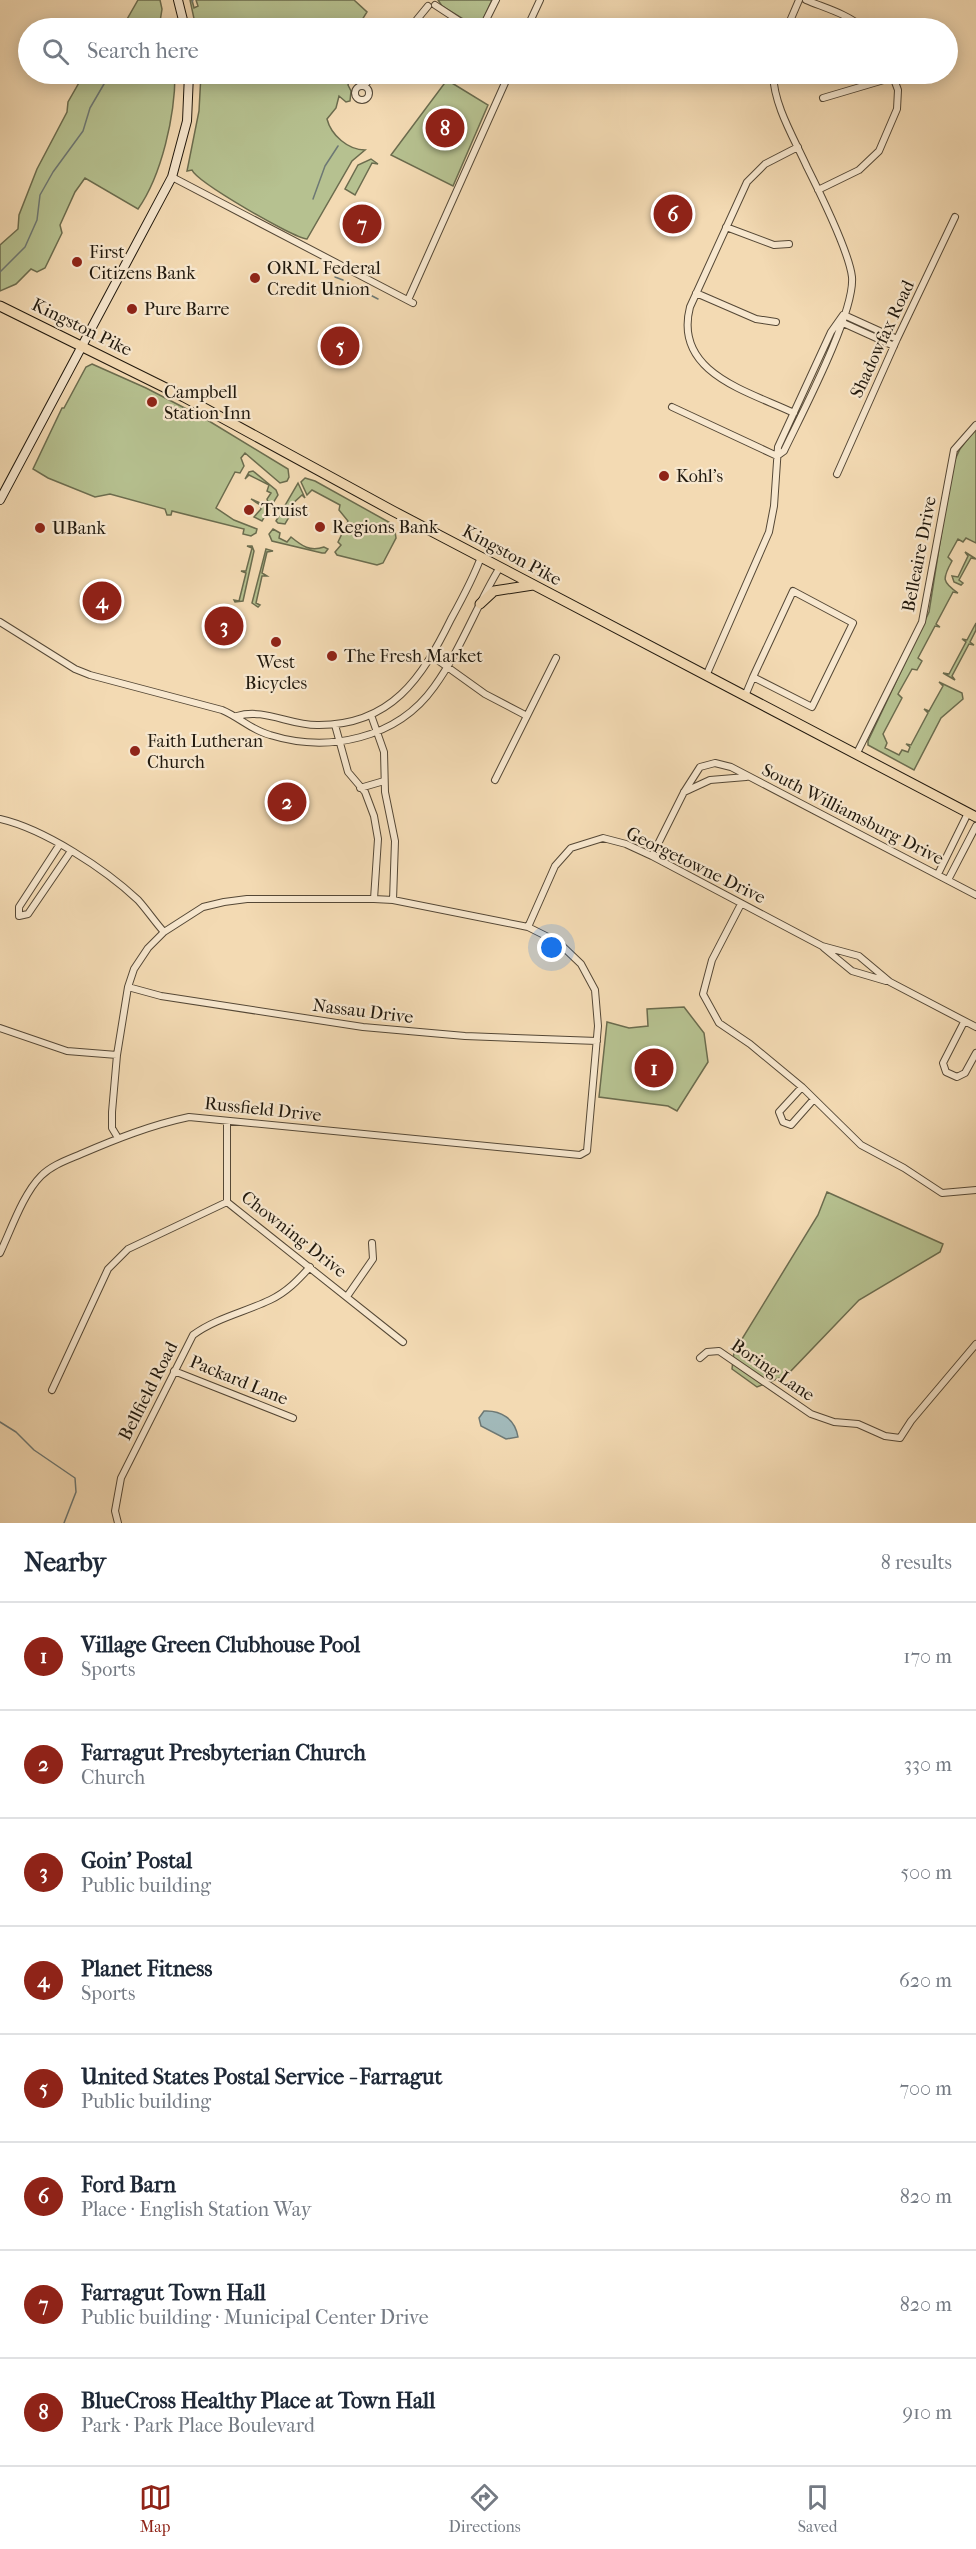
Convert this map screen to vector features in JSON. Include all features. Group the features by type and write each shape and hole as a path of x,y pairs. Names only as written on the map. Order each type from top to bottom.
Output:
{"main road":[{"path":"178,0 182,18"},
{"path":"0,500 172,177 187,122 189,84"},
{"name":"Kingston Pike","path":"0,306 184,397 533,585 972,815"},
{"path":"480,604 494,591 533,585"}],"street":[{"path":"487,18 495,0"},
{"path":"532,18 540,0"},
{"path":"792,18 800,0"},
{"path":"806,0 846,18"},
{"path":"418,18 431,3 454,18"},
{"path":"172,177 410,302 505,84"},
{"path":"774,84 776,97 818,190 847,260 852,279 842,319 784,451 777,456"},
{"path":"823,98 865,84"},
{"path":"818,190 859,170 879,151 897,108 898,90 896,84"},
{"path":"794,413 718,377 701,363 692,349 687,329 688,315 696,293 751,176 771,160 798,147"},
{"name":"Shadowfax Road","path":"837,474 897,339 955,217"},
{"path":"726,227 774,245 789,244"},
{"path":"696,293 756,319 776,322"},
{"path":"842,319 897,339"},
{"path":"842,319 894,346"},
{"path":"706,676 769,532 774,507 778,447 842,319"},
{"path":"672,407 777,456"},
{"name":"Belleaire Drive","path":"856,755 922,622 954,450 976,425"},
{"path":"237,716 256,713 298,724 335,725 371,715 410,687 432,656 481,557"},
{"path":"0,622 75,669 90,675 222,710 237,716 253,729 282,739 308,743 339,743 378,732 396,722 425,698 447,668 500,567"},
{"path":"745,696 753,677 793,591 853,623 812,707 753,677"},
{"path":"432,656 485,694 527,716"},
{"path":"495,780 556,658"},
{"path":"371,715 378,732 386,765 384,781 395,841 393,900"},
{"path":"335,725 348,772 369,801 378,839 374,899"},
{"name":"South Williamsburg Drive","path":"652,856 684,792 700,767 715,763 731,766 747,777 976,895"},
{"name":"South Williamsburg Drive","path":"684,792 710,780 747,777"},
{"path":"360,788 384,781"},
{"path":"938,874 972,815"},
{"path":"0,819 60,844 71,851 138,901 164,932"},
{"path":"948,880 976,826"},
{"name":"Georgetowne Drive","path":"528,927 555,867 570,848 603,838 626,844 652,856 822,946 852,971 890,982 976,1027"},
{"path":"60,844 19,907 19,916 28,914 71,851"},
{"path":"118,1138 112,1128 117,1055 128,987 135,969 148,948 164,932 203,907 224,902 247,898 393,900 528,927 558,942 581,964 595,990 597,1041"},
{"path":"741,904 712,960 703,994 719,1023 750,1044 802,1087 861,1145 904,1168 942,1193 976,1190"},
{"name":"Georgetowne Drive","path":"822,946 860,956 890,982"},
{"name":"Nassau Drive","path":"128,987 172,998 363,1028 465,1036 597,1041"},
{"path":"964,1022 943,1063 946,1072 957,1077 965,1073 976,1053"},
{"path":"0,1028 67,1051 117,1055"},
{"name":"Russfield Drive","path":"0,1252 31,1188 42,1175 57,1164 118,1138 164,1122 189,1117 580,1155 587,1151 597,1041"},
{"path":"802,1087 779,1112 783,1122 791,1125 814,1099"},
{"name":"Chowning Drive","path":"227,1121 227,1202 404,1341"},
{"path":"52,1390 108,1269 128,1249 227,1202"},
{"path":"348,1295 373,1259 372,1243"},
{"name":"Bellfield Road","path":"118,1523 115,1511 121,1478 193,1335 206,1325 271,1299 293,1286 310,1267"},
{"name":"Boring Lane","path":"700,1358 707,1352 719,1351 811,1414 834,1422 858,1424 885,1436 900,1438 911,1421 976,1344"},
{"name":"Packard Lane","path":"174,1371 293,1418"}],"green space":[{"path":"138,0 160,0 161,18 128,18"},
{"path":"190,0 194,8 198,6 196,0 354,0 367,12 363,18 194,18"},
{"path":"438,0 492,0 484,18 461,18 442,6"},
{"path":"78,84 174,84 173,108 166,144 154,179 138,209 85,178 75,192 60,225 62,233 45,268 37,272 31,269 16,284 0,291 0,245 18,229 19,215 37,169 67,112 68,102"},
{"path":"200,84 348,84 351,91 350,101 346,102 339,96 336,108 327,119 336,136 352,147 365,150 352,161 307,239 266,220 210,186 192,170 187,171 199,111"},
{"path":"444,84 454,84 488,105 453,186 391,155"},
{"path":"371,159 378,164 372,163 355,195 345,189 358,165"},
{"path":"92,364 146,388 204,418 288,469 287,481 280,483 245,453 241,458 244,466 240,473 235,472 216,508 234,520 257,529 256,533 251,536 243,534 244,529 172,511 171,515 167,515 165,509 110,494 95,497 48,478 33,469 62,408 86,367"},
{"path":"976,428 976,543 966,538 963,542 958,539 948,557 952,561 946,572 945,580 958,593 953,592 936,624 940,627 935,626 918,658 922,661 917,670 912,669 898,694 902,698 883,734 887,743 885,748 899,755 902,750 908,752 910,747 906,744 911,745 928,713 924,709 929,711 943,686 939,682 962,693 963,699 941,718 914,770 868,745 868,741 929,612 952,466 960,449"},
{"path":"253,471 276,490 278,495 262,521 254,517 261,509 260,505 251,499 265,505 266,511 267,505 271,502 267,499 271,493 267,491 269,485 249,475 245,479 249,472"},
{"path":"305,478 315,481 394,525 396,538 383,563 377,565 337,555 335,552 341,545 338,542 348,521 339,510 340,505 312,490 307,495 301,482"},
{"path":"298,483 305,498 302,495 289,507 292,512 285,524 278,523 276,521"},
{"path":"273,529 280,533 279,538 287,542 291,537 306,547 328,549 322,553 272,541 269,534"},
{"path":"247,546 252,546 254,551 243,601 235,602 234,600 239,601 246,573 241,571 246,571 252,548"},
{"path":"266,549 273,551 267,552 262,573 267,576 262,576 256,603 260,605 258,607 252,603"},
{"path":"965,552 976,559 971,558 959,580 963,583 961,585 954,582 952,576 958,577 968,556"},
{"path":"976,623 976,630 970,642 974,645 969,644 952,676 955,680 943,673 949,674 966,642 962,639 967,640"},
{"path":"684,1007 704,1033 708,1062 677,1111 668,1106 599,1097 607,1022 629,1028 648,1026 647,1009"},
{"path":"827,1192 943,1244 940,1252 859,1300 787,1375 757,1387 732,1369 734,1352 818,1215"}],"water":[{"path":"656,1059 663,1065 660,1069 663,1075 661,1077 655,1074 651,1078 645,1072"},
{"path":"484,1411 496,1412 506,1417 514,1425 518,1437 506,1439 481,1426 479,1418"}],"waterway":[{"path":"0,272 25,247 37,220 40,195 53,172 83,131 90,108 104,84"},
{"path":"313,199 325,166 338,146"},
{"path":"335,277 343,280"},
{"path":"353,286 378,299"},
{"path":"0,1422 16,1432 34,1450 75,1478 76,1492 64,1523"}],"place":[{"name":"BlueCross Healthy Place at Town Hall","path":"445,128"},
{"name":"Ford Barn","path":"673,214"},
{"name":"Farragut Town Hall","path":"362,224"},
{"name":"First Citizens Bank","path":"77,262"},
{"name":"ORNL Federal Credit Union","path":"255,278"},
{"name":"Pure Barre","path":"132,309"},
{"name":"United States Postal Service - Farragut","path":"340,346"},
{"name":"Campbell Station Inn","path":"152,402"},
{"name":"Kohl's","path":"664,476"},
{"name":"Truist","path":"249,510"},
{"name":"Regions Bank","path":"320,527"},
{"name":"UBank","path":"40,528"},
{"name":"Planet Fitness","path":"102,601"},
{"name":"Goin' Postal","path":"224,626"},
{"name":"West Bicycles","path":"276,642"},
{"name":"The Fresh Market","path":"332,656"},
{"name":"Faith Lutheran Church","path":"135,751"},
{"name":"Farragut Presbyterian Church","path":"287,802"},
{"name":"Village Green Clubhouse Pool","path":"654,1068"}]}
